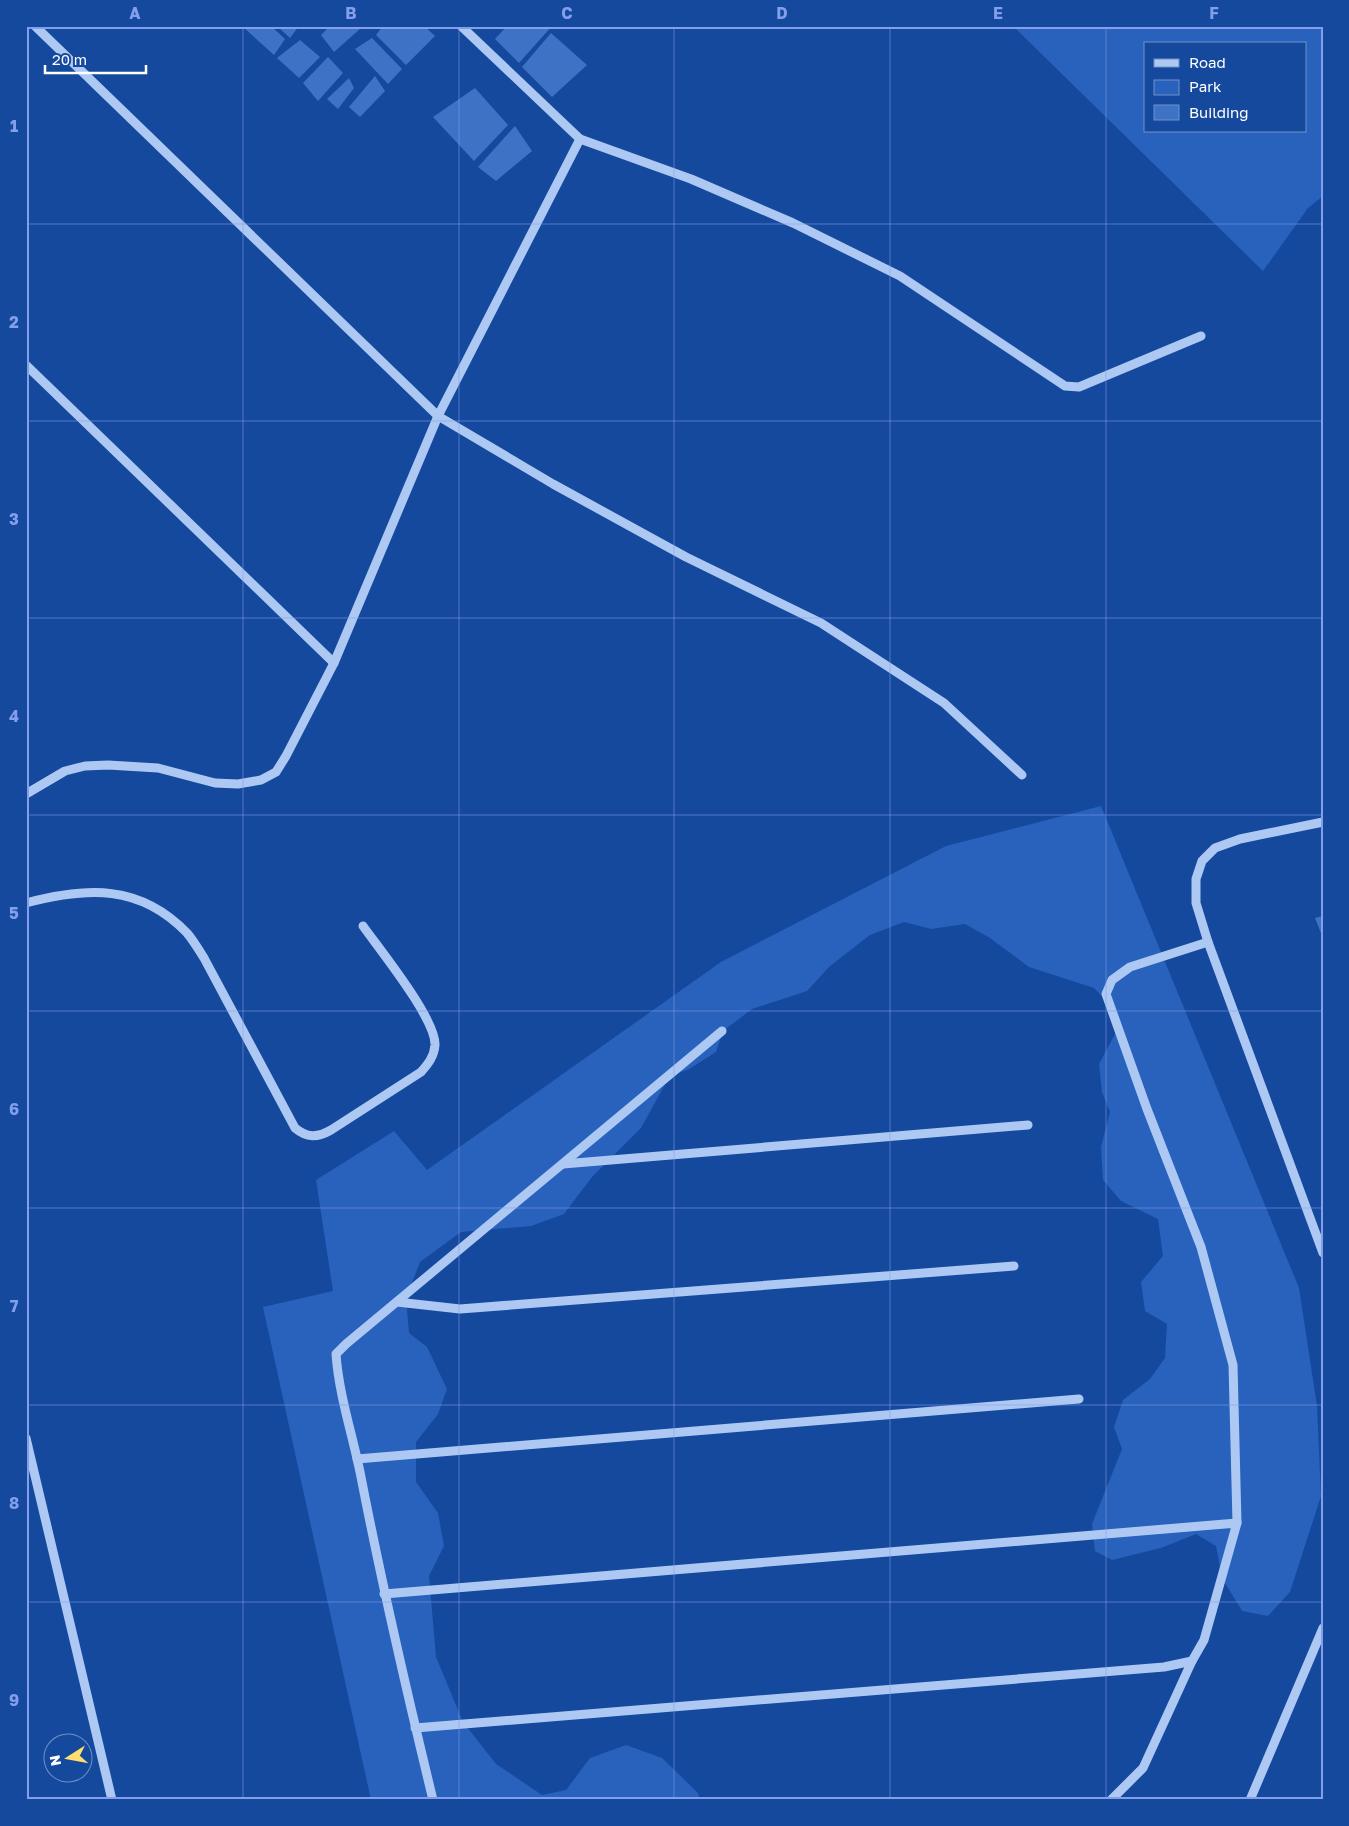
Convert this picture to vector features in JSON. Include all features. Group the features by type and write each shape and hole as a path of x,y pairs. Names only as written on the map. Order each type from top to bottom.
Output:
{"street":[{"path":"36,26 438,416 553,484 670,548 821,623 944,703 1022,775"},
{"path":"461,26 580,139 699,182 793,223 900,276 1065,386 1079,387 1201,336"},
{"path":"26,794 65,771 86,766 108,765 158,768 215,783 238,784 261,780 276,772 334,663 438,416 580,139"},
{"path":"26,365 334,663"},
{"path":"1323,822 1240,839 1216,848 1202,861 1196,879 1196,903 1208,942 1323,1253"},
{"path":"26,903 54,896 115,893 144,901 168,915 188,934 204,958 294,1128 303,1135 313,1137 331,1130 421,1072 431,1061 435,1045 432,1029 419,1006 363,926"},
{"path":"1111,1800 1143,1768 1204,1640 1237,1523 1234,1365 1201,1246 1106,994 1112,980 1130,967 1208,942"},
{"path":"433,1800 384,1594 337,1371 336,1354 722,1031"},
{"path":"562,1164 1028,1125"},
{"path":"397,1302 460,1308 1014,1266"},
{"path":"357,1459 1079,1399"},
{"path":"26,1438 112,1800"},
{"path":"384,1594 1237,1523"},
{"path":"1250,1800 1323,1628"},
{"path":"415,1728 1154,1668 1192,1662"}],"green space":[{"path":"1013,26 1323,26 1323,196 1308,208 1263,271"},
{"path":"1101,806 1299,1288 1317,1406 1321,1496 1290,1592 1268,1616 1242,1611 1222,1578 1216,1546 1196,1534 1161,1548 1112,1560 1095,1551 1092,1524 1122,1449 1114,1427 1123,1400 1150,1379 1165,1358 1167,1324 1145,1311 1141,1282 1163,1256 1158,1219 1121,1201 1103,1180 1101,1147 1110,1112 1102,1092 1099,1064 1115,1034 1114,1008 1094,988 1029,967 990,938 965,924 931,929 904,922 870,935 830,966 807,991 752,1009 723,1031 716,1052 689,1069 669,1077 641,1128 592,1177 564,1214 531,1226 461,1232 420,1262 406,1298 409,1333 427,1347 447,1389 438,1414 416,1442 416,1482 438,1513 444,1546 429,1576 436,1657 463,1722 496,1764 542,1795 566,1790 590,1758 626,1745 662,1758 698,1793 700,1800 371,1800 263,1307 333,1291 316,1180 394,1131 427,1170 721,962 946,846"}],"building":[{"path":"242,26 271,26 285,39 274,55"},
{"path":"277,26 299,26 290,38"},
{"path":"330,26 359,26 361,28 334,52 321,35"},
{"path":"383,26 424,26 435,36 406,65 376,35"},
{"path":"507,26 552,26 519,63 495,39"},
{"path":"551,33 587,65 552,97 522,67"},
{"path":"372,38 402,69 388,84 355,49"},
{"path":"300,40 320,57 299,78 277,58"},
{"path":"328,57 343,73 318,101 303,83"},
{"path":"375,76 385,91 360,117 349,107"},
{"path":"349,78 354,88 338,109 327,99"},
{"path":"475,88 508,125 474,161 433,117"},
{"path":"515,126 532,151 496,181 478,167"},
{"path":"1323,916 1323,938 1315,918"}]}
